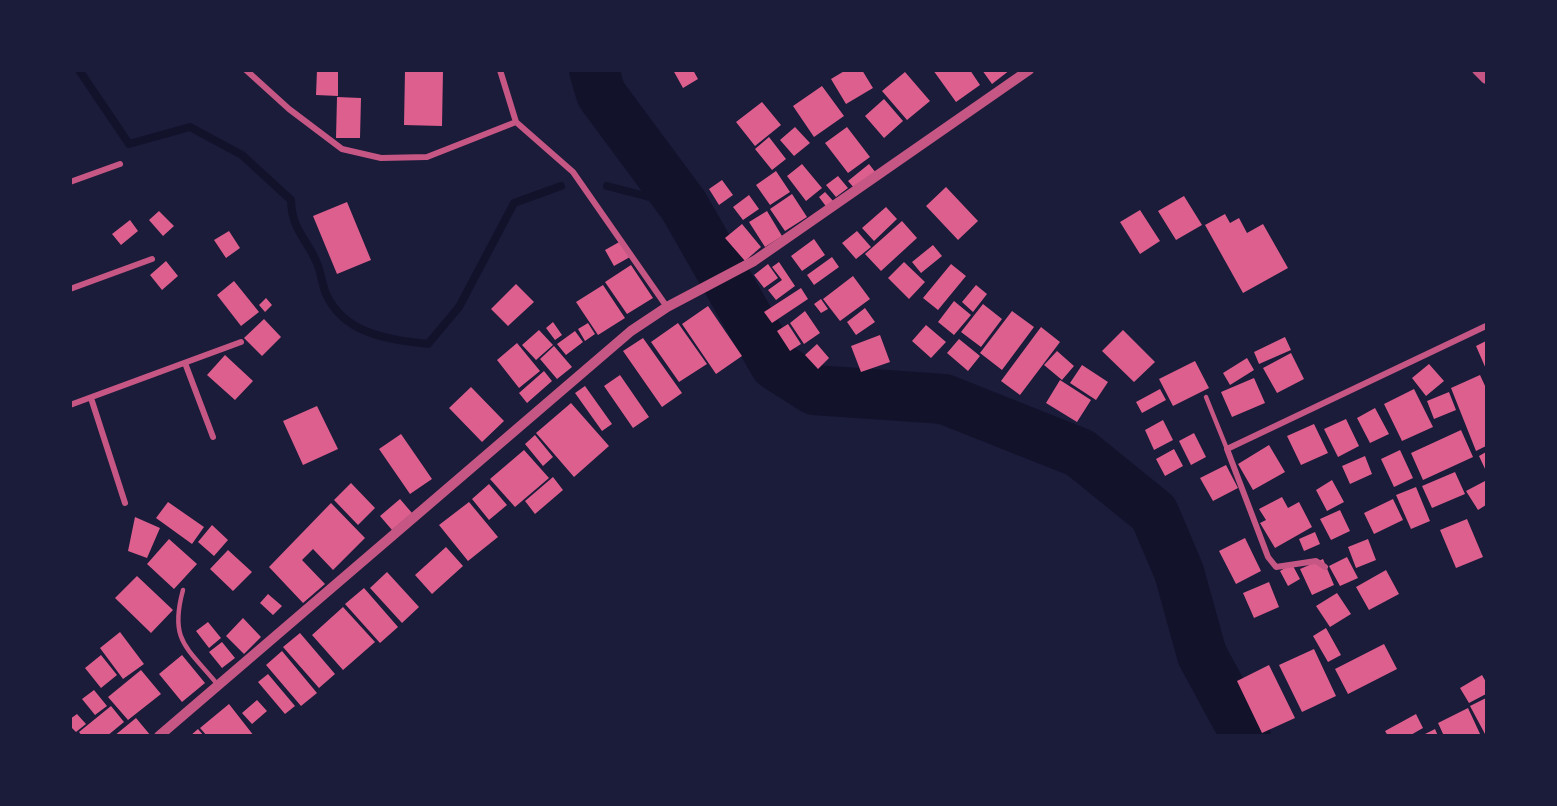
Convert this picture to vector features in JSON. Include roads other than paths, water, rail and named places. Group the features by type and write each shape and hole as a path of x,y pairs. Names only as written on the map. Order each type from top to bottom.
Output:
{"street":[{"path":"246,70 288,109 342,149 381,158 427,157 516,123"},
{"path":"500,70 516,123 573,172 667,307"},
{"path":"159,735 594,362 667,307 754,261 1029,70"},
{"path":"1477,70 1486,80"},
{"path":"70,182 120,164"},
{"path":"70,289 152,259"},
{"path":"1326,567 1316,561 1276,567 1268,557 1227,449 1486,326"},
{"path":"70,405 241,342"},
{"path":"185,363 213,436"},
{"path":"91,398 125,503"}],"lane":[{"path":"1206,397 1227,449"},
{"path":"183,590 176,624 181,640 218,685"}],"waterway":[{"path":"79,70 129,144 190,127 242,155 291,200 297,227 313,254 326,294 334,308 356,327 383,337 428,344 459,307 514,203 561,186"},
{"path":"594,70 601,94 684,206 775,365 814,390 944,399 1080,453 1154,513 1179,572 1202,655 1246,736"},
{"path":"607,186 684,206"}]}
